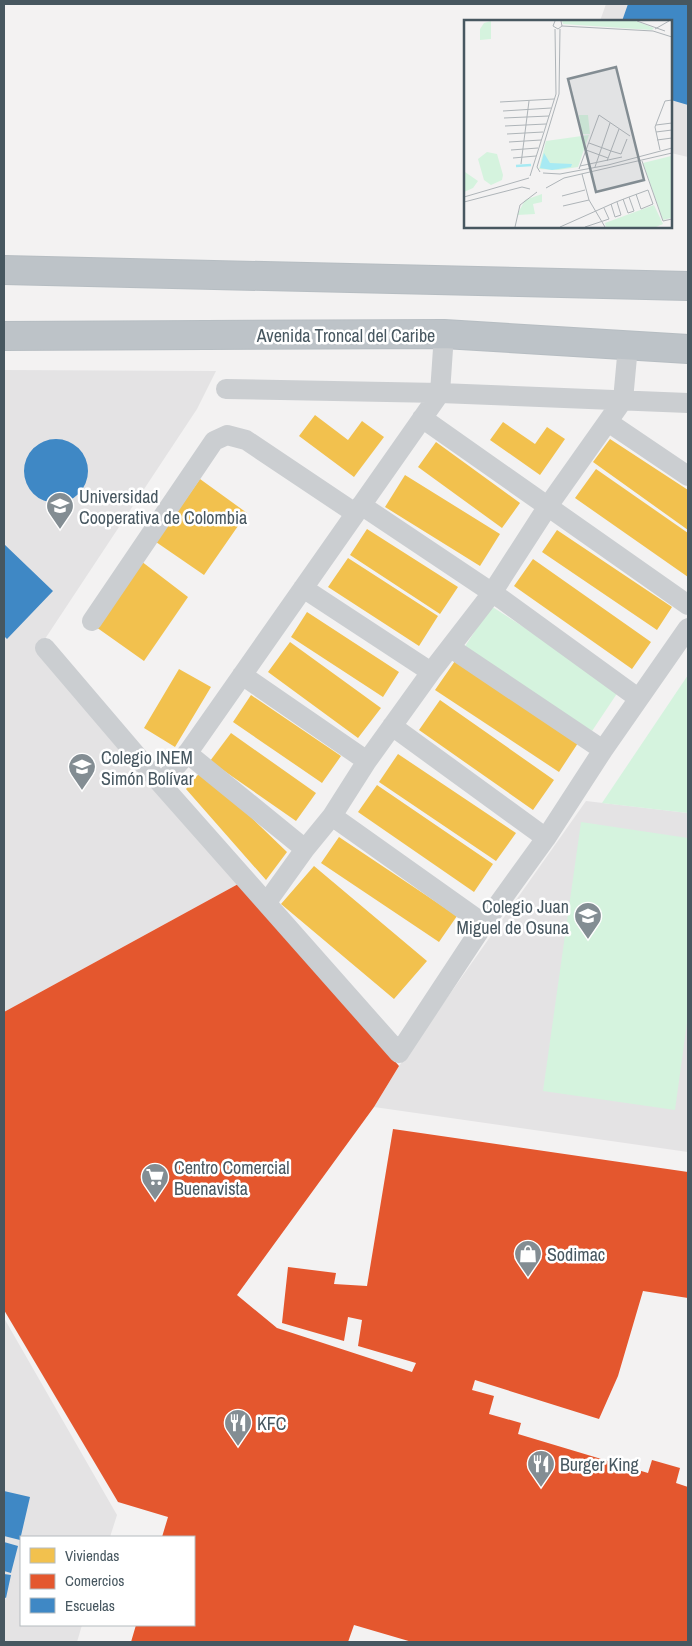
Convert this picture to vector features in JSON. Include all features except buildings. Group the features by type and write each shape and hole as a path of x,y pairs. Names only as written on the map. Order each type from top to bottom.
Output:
{"highway":[{"path":"4,270 688,286"},
{"name":"Avenida Troncal del Caribe","path":"4,336 444,334 688,349"}],"street":[{"path":"161,784 187,753 440,393 444,334"},
{"path":"267,902 304,849 332,816 367,761 431,672 492,593 548,506 623,400 628,346"},
{"path":"226,389 440,393 688,403"},
{"path":"422,418 688,605"},
{"path":"608,422 688,476"},
{"path":"92,621 214,441 227,435 246,440 492,593 638,698"},
{"path":"302,588 431,672"},
{"path":"45,648 161,784 399,1053 484,924 546,838 638,698 688,628"},
{"path":"451,648 603,750"},
{"path":"242,675 367,761"},
{"path":"392,726 546,838"},
{"path":"187,753 304,849"},
{"path":"332,816 484,924"}],"shaded area":[{"path":"606,4 688,4 688,157 672,153 672,20 600,20"},
{"path":"4,370 216,371 197,409 37,651 240,883 4,1012"},
{"name":"Colegio Juan Miguel de Osuna","path":"586,801 688,813 688,1152 374,1107 399,1066"},
{"path":"4,1318 117,1515 110,1536 20,1536 20,1626 82,1626 77,1642 4,1642"}],"green space":[{"path":"491,606 620,689 592,731 464,648"},
{"path":"688,675 688,813 602,803"},
{"path":"581,822 688,838 688,1015 675,1110 543,1091"}],"place":[{"name":"Universidad Cooperativa de Colombia","path":"60,530"},
{"name":"Colegio INEM Simón Bolívar","path":"82,791"},
{"name":"Colegio Juan Miguel de Osuna","path":"588,940"},
{"name":"Centro Comercial Buenavista","path":"155,1201"},
{"name":"Sodimac","path":"528,1278"},
{"name":"KFC","path":"238,1447"},
{"name":"Burger King","path":"541,1488"}]}
